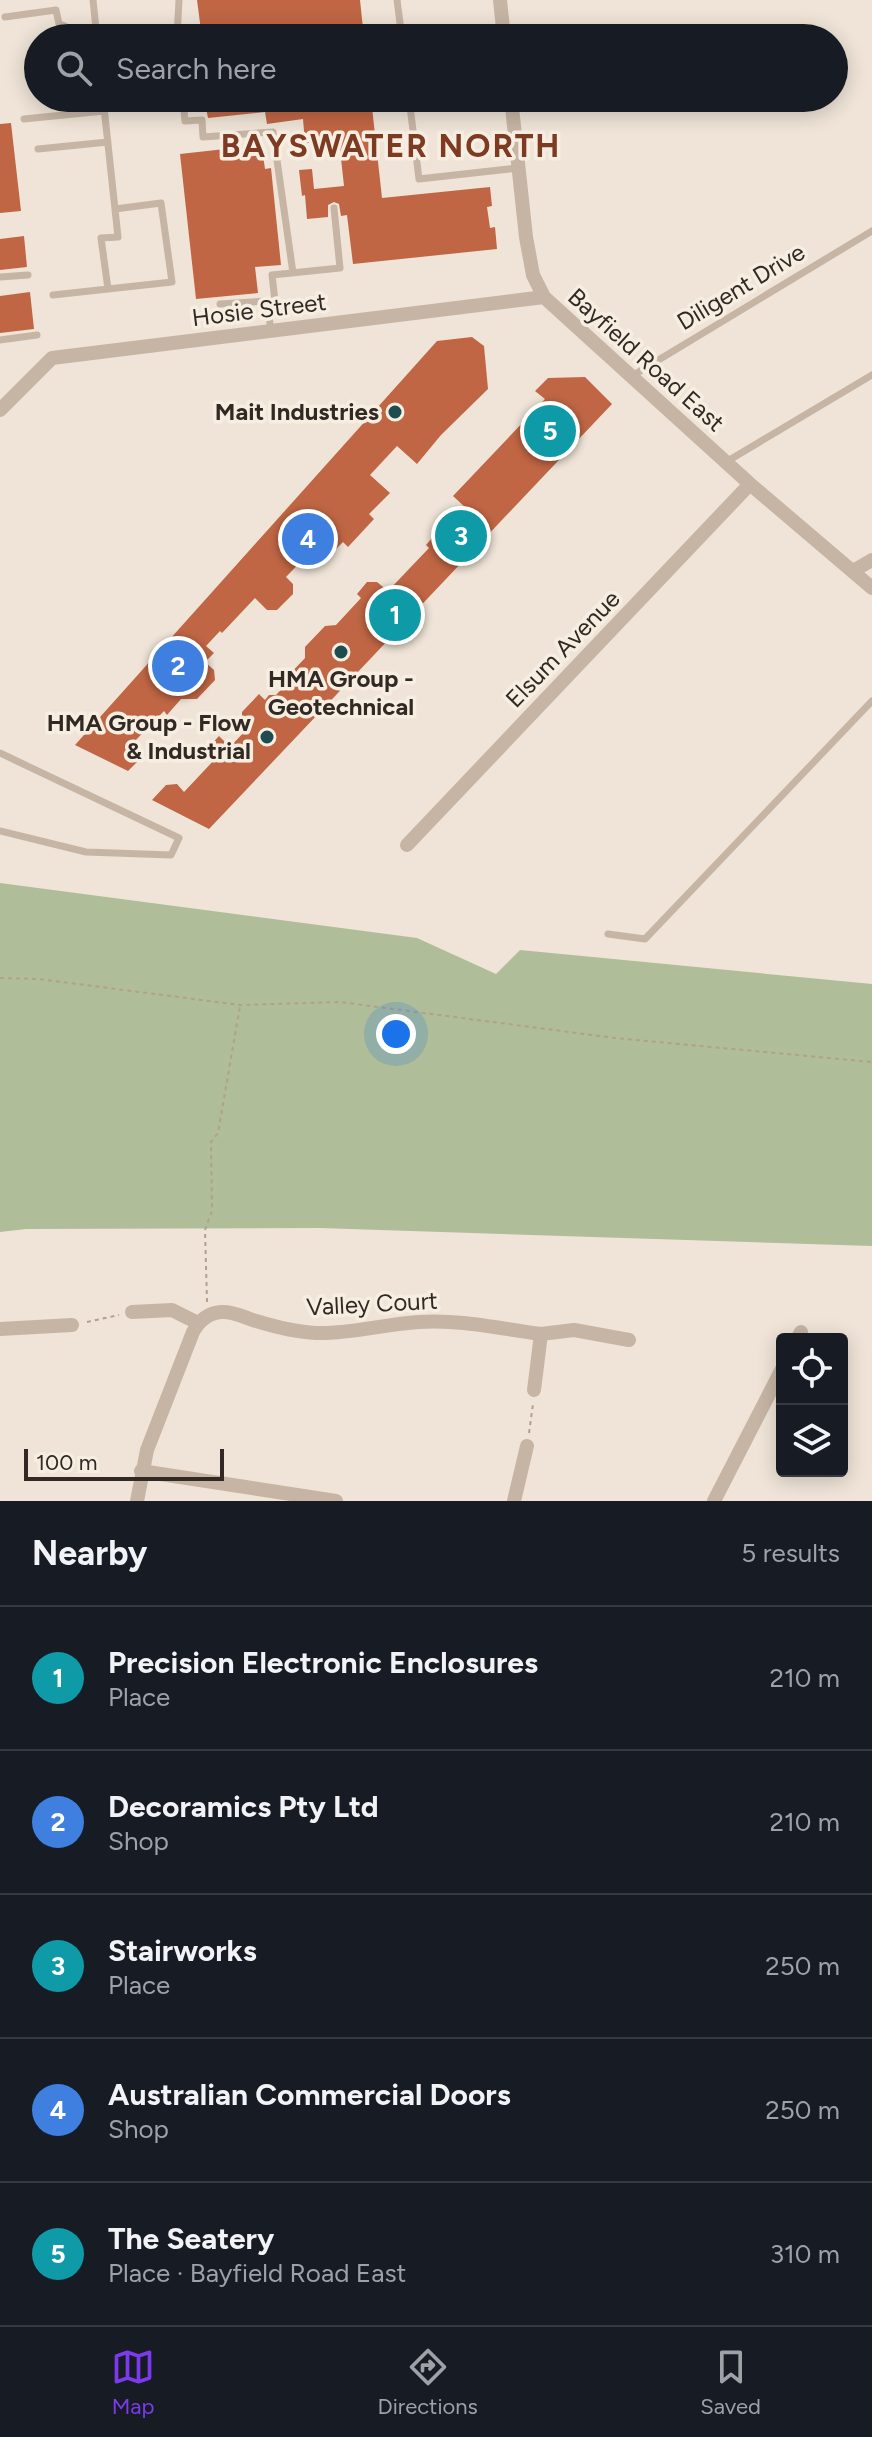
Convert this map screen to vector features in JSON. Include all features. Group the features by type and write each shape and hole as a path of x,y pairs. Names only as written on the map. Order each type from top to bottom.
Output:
{"street":[{"path":"500,0 503,24"},
{"name":"Bayfield Road East","path":"512,112 533,275 544,297 750,484 872,588"},
{"name":"Hosie Street","path":"0,410 52,358 544,297"},
{"name":"Elsum Avenue","path":"407,845 750,484"},
{"path":"853,571 872,560"},
{"name":"Valley Court","path":"132,1312 172,1310 202,1320 219,1312 233,1313 287,1330 315,1333 346,1333 419,1322 452,1322 541,1334 574,1330 629,1340"},
{"path":"137,1501 141,1471 161,1411 202,1320"},
{"path":"0,1329 72,1325"},
{"path":"534,1390 541,1334"},
{"path":"714,1501 776,1381"},
{"path":"514,1501 527,1446"},
{"path":"141,1471 336,1501"}],"lane":[{"path":"93,0 96,24"},
{"path":"178,24 179,0"},
{"path":"397,0 400,24"},
{"path":"5,17 56,10 59,24"},
{"path":"24,119 94,112"},
{"path":"104,112 118,237 101,238 108,289"},
{"path":"184,112 185,121 202,120 203,137 273,132 293,273"},
{"path":"411,112 419,179 518,168"},
{"path":"38,149 108,142"},
{"path":"53,295 172,282 161,203 115,209"},
{"path":"220,304 275,301 272,275 340,268 334,208"},
{"name":"Diligent Drive","path":"631,377 872,231"},
{"path":"0,277 28,275"},
{"path":"267,301 271,331"},
{"path":"0,340 37,335"},
{"path":"726,462 872,375"},
{"path":"608,934 645,939 872,701"},
{"path":"0,753 179,838 171,855 86,852 0,831"}],"path":[{"path":"0,978 39,979 240,1005 340,1002 615,1038 872,1062"},
{"path":"202,1320 205,1230 212,1211 211,1142 218,1133 240,1005"},
{"path":"72,1325 132,1312"},
{"path":"527,1446 534,1390"}],"green space":[{"path":"0,883 417,938 496,974 520,950 872,984 872,1246 320,1228 26,1229 0,1232"}],"building":[{"path":"197,0 360,0 363,24 200,24"},
{"path":"207,112 265,112 208,118"},
{"path":"265,112 373,112 382,198 490,187 492,206 487,207 490,228 495,227 497,249 353,264 347,215 341,216 339,204 334,202 328,205 328,217 307,219 299,170 312,169 314,189 344,186 339,140 305,143 303,119 267,124"},
{"path":"11,123 21,211 0,213 0,124"},
{"path":"243,147 244,157 263,155 265,169 271,168 281,265 255,267 258,293 196,299 180,154"},
{"path":"24,236 27,267 0,270 0,239"},
{"path":"30,292 34,329 0,333 0,296"},
{"path":"472,337 484,346 488,389 441,435 417,464 397,446 370,475 390,493 369,514 374,519 348,547 343,542 323,562 311,551 286,577 293,584 293,594 277,610 267,610 255,598 222,633 220,631 206,646 214,653 205,662 214,670 215,680 197,699 181,699 167,715 164,711 134,742 140,749 140,759 128,771 75,745 437,341"},
{"path":"585,377 612,404 209,829 152,800 166,785 177,784 184,792 216,758 207,749 219,736 230,747 248,728 242,723 242,712 259,694 265,700 269,695 276,695 290,680 287,677 305,658 305,647 325,626 336,625 361,598 357,594 367,582 377,582 388,591 429,548 426,545 439,530 443,533 467,509 453,496 545,399 535,391 548,378"}],"place":[{"name":"Mait Industries","path":"395,412"},
{"name":"The Seatery","path":"550,431"},
{"name":"Stairworks","path":"461,536"},
{"name":"Australian Commercial Doors","path":"308,539"},
{"name":"Precision Electronic Enclosures","path":"395,615"},
{"name":"HMA Group - Geotechnical","path":"341,652"},
{"name":"Decoramics Pty Ltd","path":"178,666"},
{"name":"HMA Group - Flow & Industrial","path":"267,737"}],"district":[{"name":"BAYSWATER NORTH","path":"391,146"}]}
